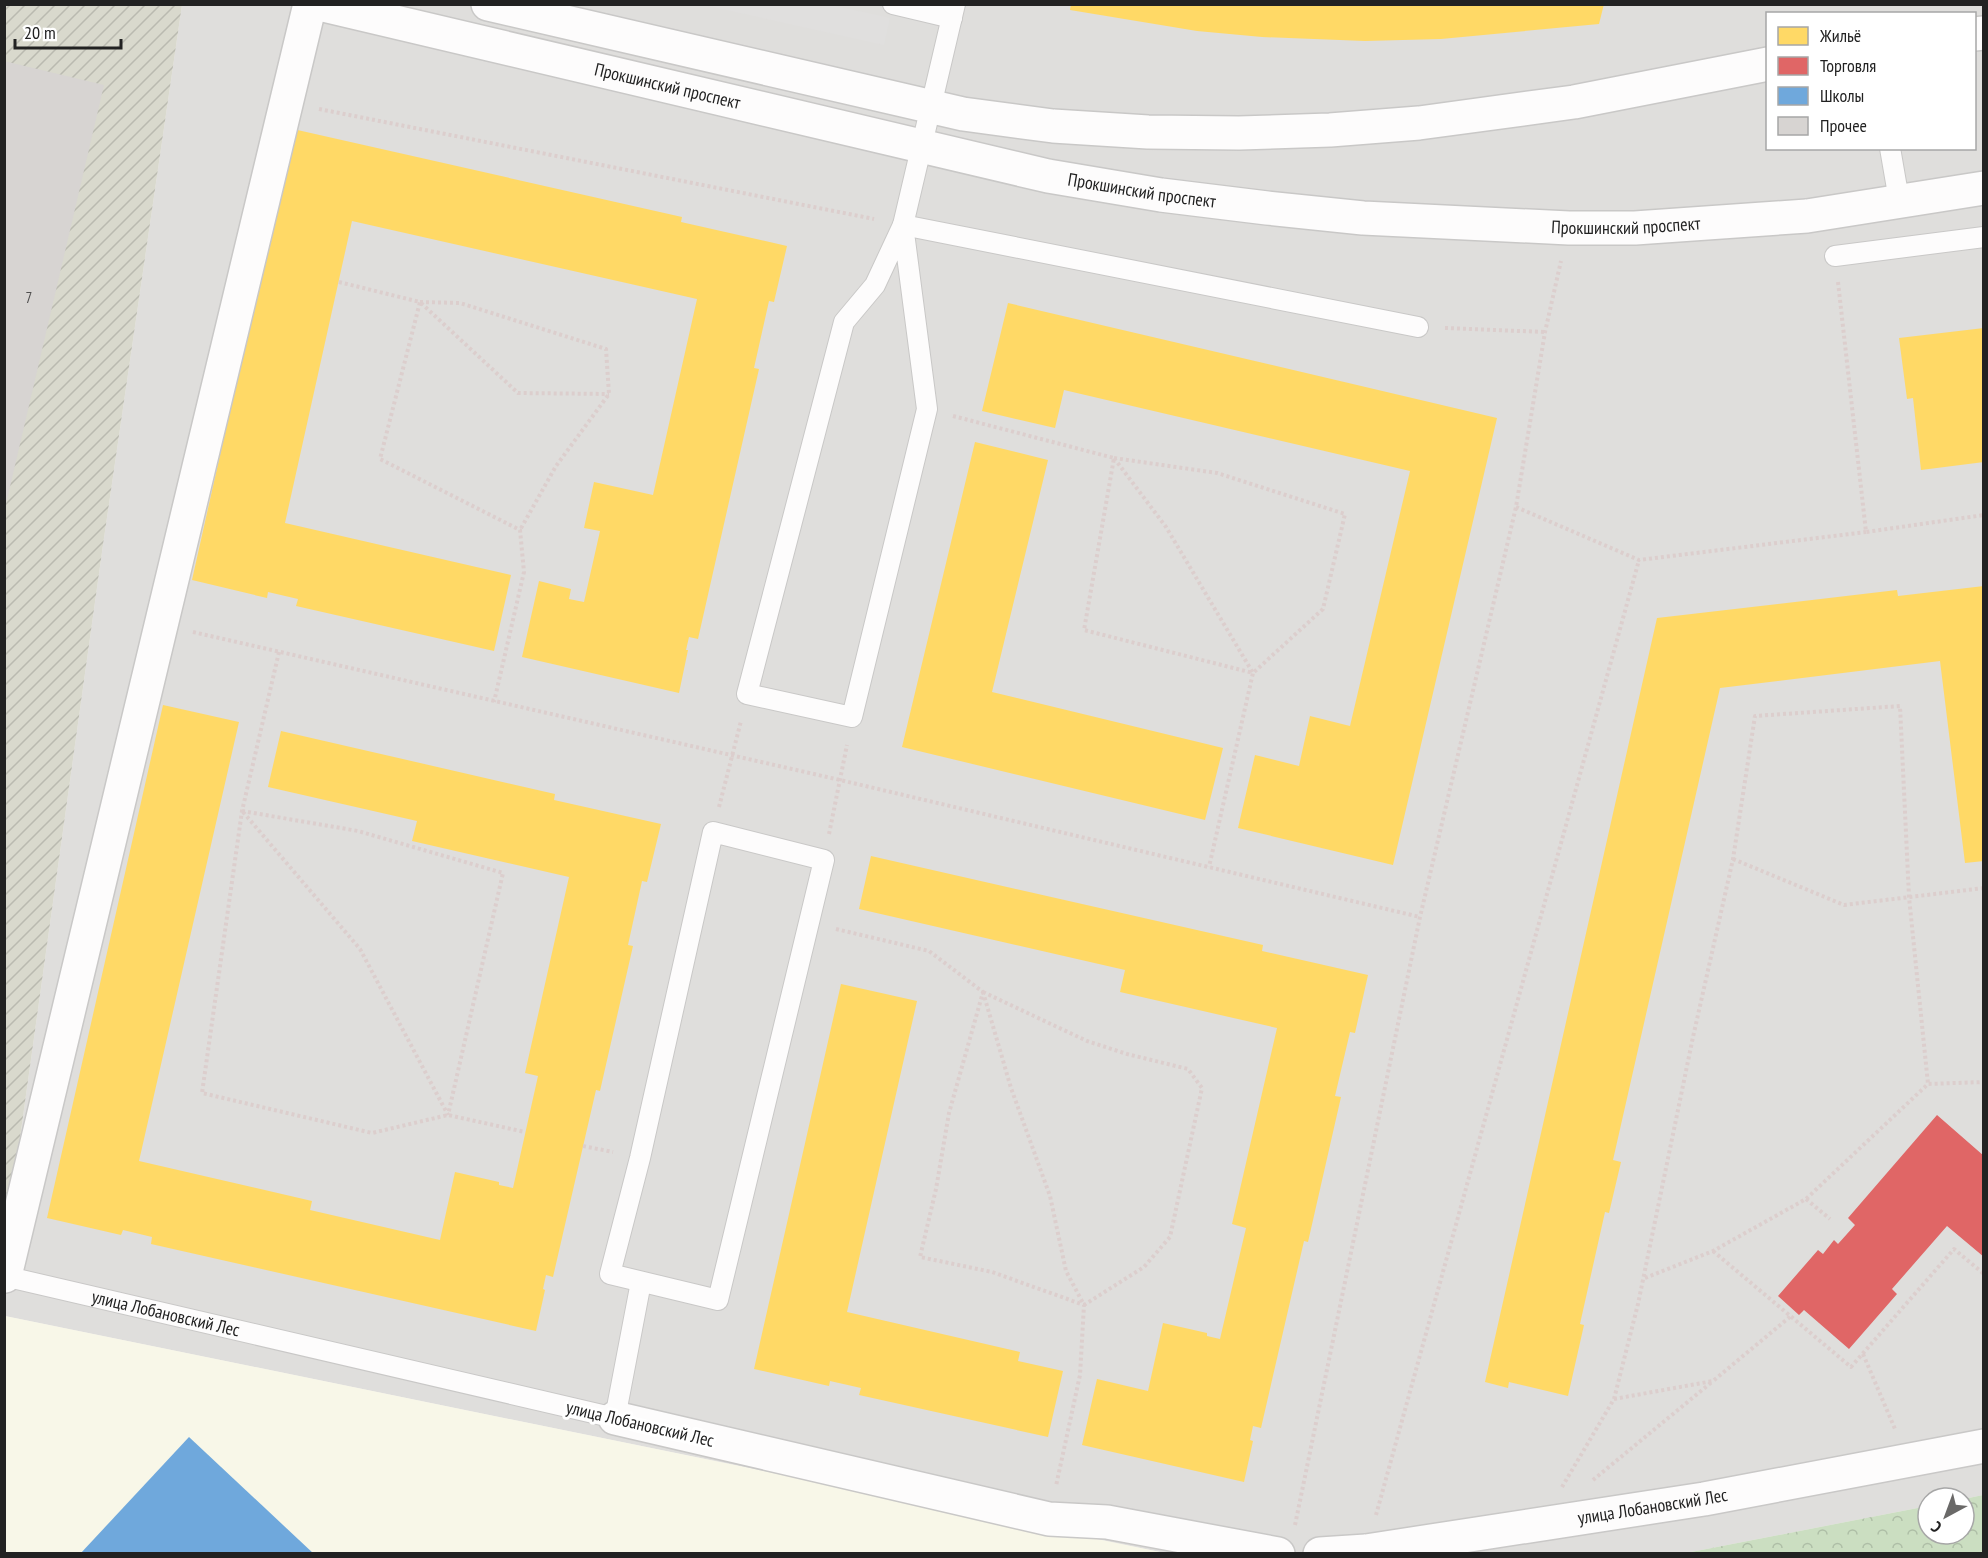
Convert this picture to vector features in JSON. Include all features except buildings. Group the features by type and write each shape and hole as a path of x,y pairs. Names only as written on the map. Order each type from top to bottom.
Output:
{"street":[{"path":"5,1276 310,4"},
{"name":"Прокшинский проспект","path":"319,4 1048,176 1184,198 1363,218 1569,228 1635,228 1807,216 1983,188"},
{"path":"488,4 963,114 1053,126 1148,132 1330,130 1419,123 1574,102 1766,64"},
{"name":"улица Лобановский Лес","path":"615,1418 1048,1519 1107,1522 1286,1542"},
{"name":"улица Лобановский Лес","path":"1320,1554 1366,1551 1704,1499 1983,1446"}],"lane":[{"path":"893,4 954,11 903,225 875,285 844,322 747,694 852,717 927,409 903,225"},
{"path":"1890,150 1899,200"},
{"path":"903,225 1418,327"},
{"path":"1835,256 1983,237"},
{"path":"713,832 824,860 718,1300 610,1274 640,1158 713,832"},
{"name":"улица Лобановский Лес","path":"5,1276 615,1418"},
{"path":"615,1418 641,1282"}],"path":[{"path":"310,107 903,225"},
{"path":"1286,1542 1420,917 1516,507 1545,332 1569,228"},
{"path":"1835,256 1866,532"},
{"path":"339,282 420,302 460,303 606,349 609,394 556,466 520,530 524,573 494,702"},
{"path":"420,302 518,393 609,394"},
{"path":"420,302 380,459 520,530"},
{"path":"1418,327 1545,332"},
{"path":"927,409 1114,458 1217,473 1345,514 1323,609 1253,673 1209,867"},
{"path":"1114,458 1084,630 1253,673"},
{"path":"1114,458 1166,527 1253,673"},
{"path":"1516,507 1639,560 1983,515"},
{"path":"1366,1551 1639,560"},
{"path":"182,630 840,780 1420,917"},
{"path":"279,652 242,811 202,1093 372,1132 448,1115 525,1132"},
{"path":"713,832 747,694"},
{"path":"1539,1524 1614,1399 1645,1278 1690,1048 1733,859 1755,716 1900,706 1909,897 1928,1084"},
{"path":"824,860 852,717"},
{"path":"242,811 360,949 448,1115"},
{"path":"242,811 358,831 502,873 448,1115"},
{"path":"1733,859 1844,905 1983,888"},
{"path":"809,923 929,951 983,992 1087,1041 1127,1054 1188,1069 1202,1088 1170,1237 1144,1267 1084,1305"},
{"path":"983,992 949,1113 936,1189 920,1257 992,1272 1084,1305"},
{"path":"983,992 1011,1088 1050,1196 1066,1271 1084,1305 1080,1375 1048,1519"},
{"path":"1645,1278 1713,1251 1806,1199 1928,1084 1983,1082"},
{"path":"1806,1199 1830,1218"},
{"path":"1713,1251 1851,1367 1954,1249 1983,1274"},
{"path":"1585,1486 1791,1316"},
{"path":"1863,1354 1908,1461"},
{"path":"1614,1399 1713,1381"}],"shaded area":[{"path":"5,5 182,5 103,545 5,1245"},
{"path":"182,5 1983,5 1983,1495 1976,1496 1976,1486 1916,1486 1916,1508 1686,1553 1165,1553 5,1316 5,1245 103,545"},
{"path":"704,5 831,5 890,18 884,45"},
{"path":"5,1316 1165,1553 5,1553"}],"green space":[{"path":"1983,1495 1983,1553 1686,1553 1916,1508 1916,1546 1976,1546 1976,1496"}]}
